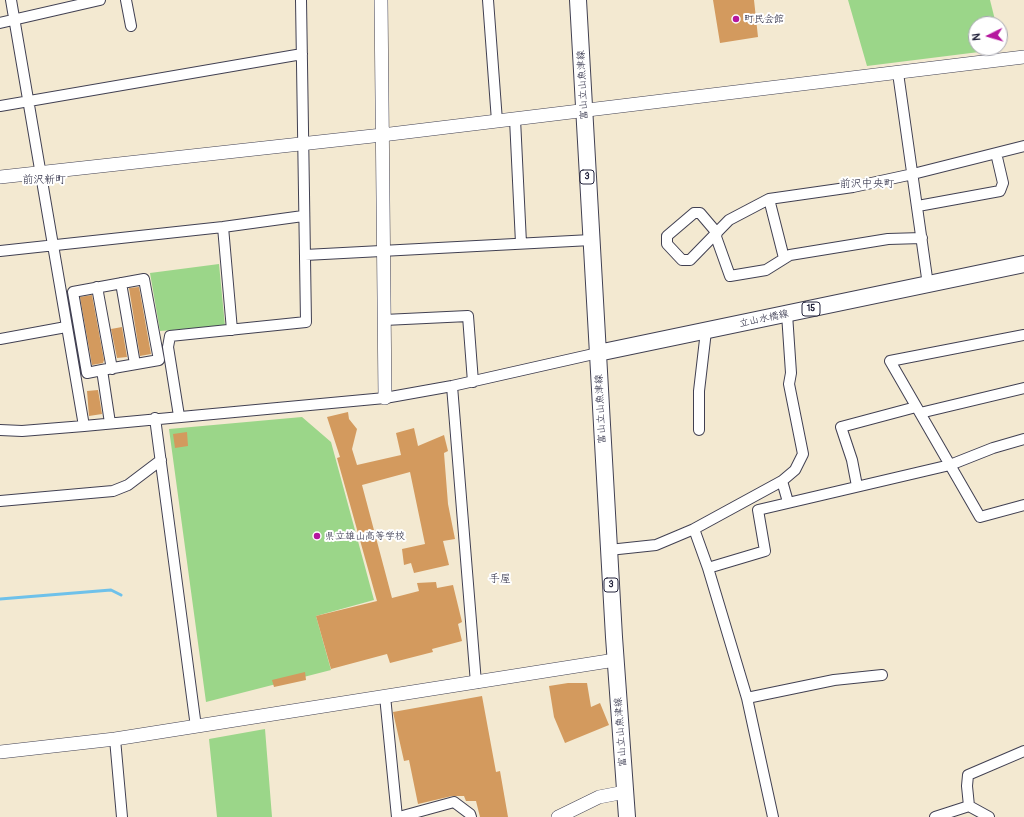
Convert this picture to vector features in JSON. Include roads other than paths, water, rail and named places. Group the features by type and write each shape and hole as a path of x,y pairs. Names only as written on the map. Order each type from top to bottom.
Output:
{"main road":[{"name":"富山立山魚津線","path":"578,0 615,660 627,817"},
{"name":"立山水橋線","path":"598,353 1024,264"}],"street":[{"path":"11,0 41,173 51,244 84,426"},
{"path":"0,23 100,0"},
{"path":"126,0 131,26"},
{"path":"179,416 168,347 170,336 306,322 303,216 301,0"},
{"path":"381,0 384,398"},
{"path":"488,0 497,121"},
{"path":"0,106 302,54"},
{"path":"0,177 382,135 1024,57"},
{"path":"898,73 928,285"},
{"path":"514,119 521,243"},
{"path":"922,238 888,239 790,255 766,270 730,276 716,234 700,213 694,213 667,236 667,244 682,260 690,260 716,234 729,220 769,199 853,187 913,174 1024,146"},
{"path":"918,206 1000,191 1003,183 996,153"},
{"path":"769,199 784,258"},
{"path":"0,251 51,244 223,227 303,216"},
{"path":"223,227 232,330"},
{"path":"305,255 591,240"},
{"path":"144,279 159,360 87,373 73,292 97,287 144,279"},
{"path":"121,283 136,364"},
{"path":"97,287 107,370 110,423"},
{"path":"609,550 656,544 694,529 782,481 795,470 802,454 789,384 791,373 787,314"},
{"path":"384,320 468,316 472,382"},
{"path":"0,339 66,327"},
{"path":"699,430 699,391 706,331"},
{"path":"1024,335 890,361 980,517 1024,505"},
{"path":"0,430 22,431 84,426 154,418 384,398 472,382 598,353"},
{"path":"452,386 476,683"},
{"path":"857,486 852,460 841,427 1024,388"},
{"path":"154,418 161,460 196,726"},
{"path":"708,568 765,551 758,510 950,465 993,448 1024,439"},
{"path":"0,501 113,491 128,486 161,460"},
{"path":"782,481 788,502"},
{"path":"694,529 708,568 746,698 773,817"},
{"path":"0,752 115,739 615,660"},
{"path":"746,698 834,680 882,675"},
{"path":"385,696 398,817 454,802 470,814 471,817"},
{"path":"115,739 122,817"},
{"path":"973,817 969,806 967,786 968,775 1024,751"},
{"path":"558,817 599,797 625,792"},
{"path":"935,817 969,806 989,817"}],"waterway":[{"path":"0,599 111,590 121,595"}],"place":[{"name":"町民会館","path":"736,19"},
{"name":"県立雄山高等学校","path":"317,536"}],"district":[{"name":"前沢新町","path":"44,180"},
{"name":"前沢中央町","path":"867,184"},
{"name":"手屋","path":"500,579"}]}
